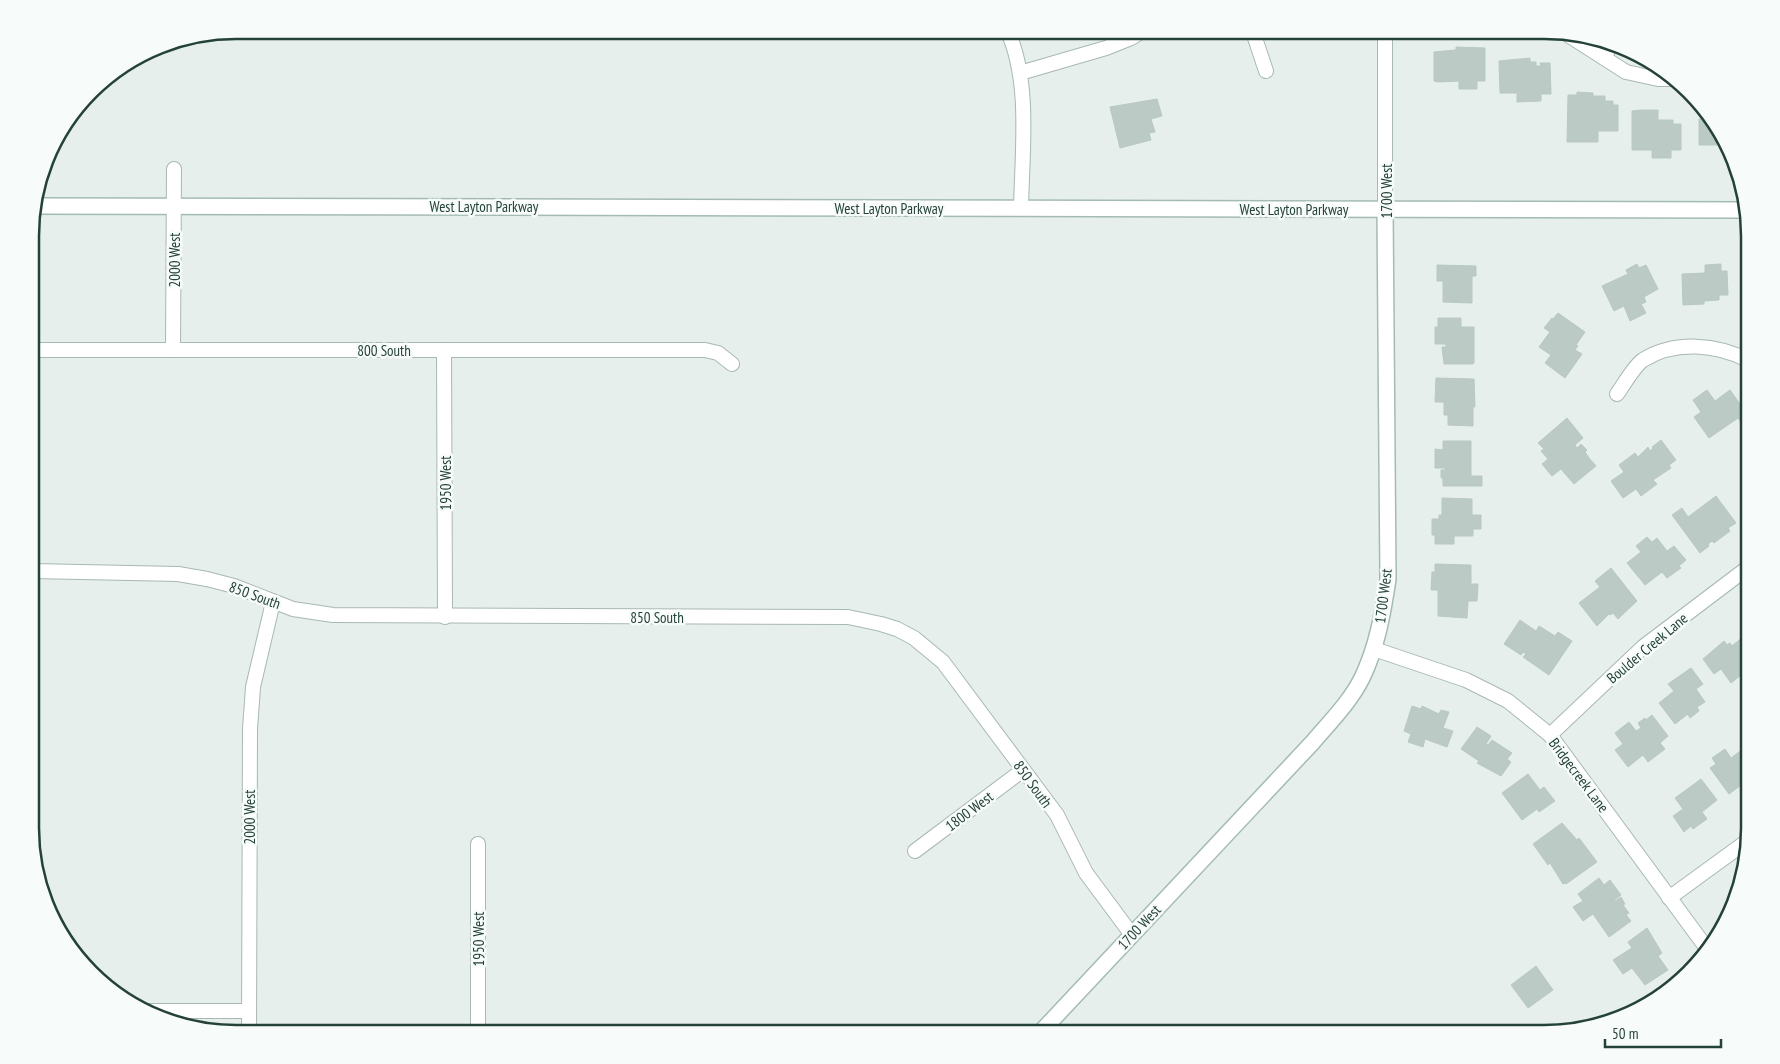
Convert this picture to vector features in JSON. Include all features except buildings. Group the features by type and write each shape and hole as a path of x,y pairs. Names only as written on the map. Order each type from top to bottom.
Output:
{"main road":[{"name":"West Layton Parkway","path":"41,206 1740,210"},
{"name":"1700 West","path":"1047,1025 1319,735 1356,688 1374,649 1382,618 1388,579 1386,209"}],"street":[{"path":"1011,39 1020,73 1023,99 1021,208"},
{"path":"1020,73 1106,48 1128,39"},
{"path":"1255,39 1266,71"},
{"name":"1700 West","path":"1386,39 1386,209"},
{"path":"1580,42 1626,72 1663,79"},
{"path":"1604,58 1608,50"},
{"name":"2000 West","path":"174,169 174,350"},
{"path":"1617,394 1641,361 1672,347 1704,346 1741,357"},
{"name":"800 South","path":"39,350 705,350 718,353 732,364"},
{"name":"1950 West","path":"444,350 445,617"},
{"name":"850 South","path":"39,571 178,574 234,586 293,609 334,615 445,617 848,617 881,624 914,638 943,662 1059,820 1086,873 1132,935"},
{"name":"Boulder Creek Lane","path":"1550,735 1642,647 1741,573"},
{"name":"2000 West","path":"249,1025 250,729 253,687 273,602"},
{"name":"Bridgecreek Lane","path":"1374,649 1466,680 1508,701 1550,735 1703,944"},
{"name":"1800 West","path":"915,851 1023,770"},
{"name":"1950 West","path":"478,844 478,1025"},
{"path":"1669,898 1741,846"},
{"path":"165,1012 248,1011"}]}
